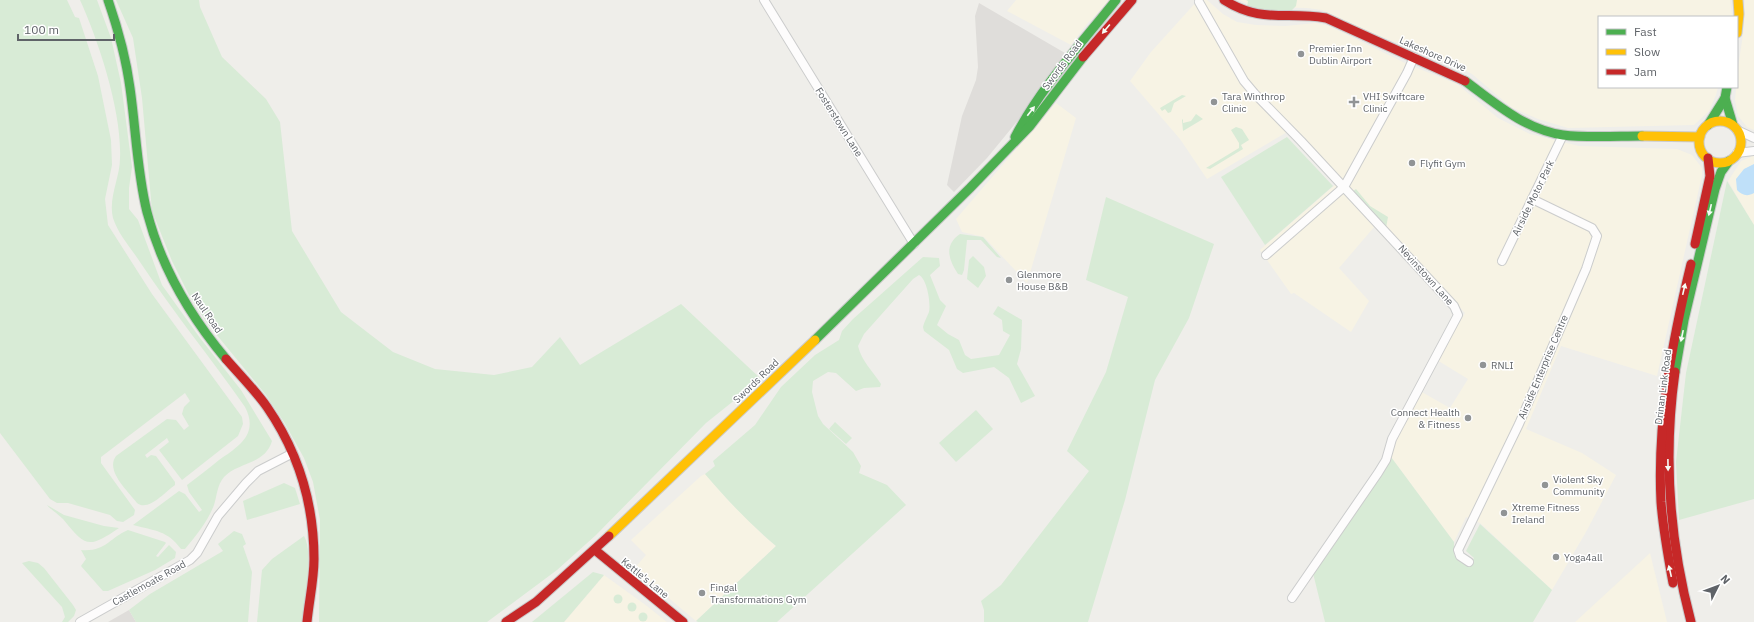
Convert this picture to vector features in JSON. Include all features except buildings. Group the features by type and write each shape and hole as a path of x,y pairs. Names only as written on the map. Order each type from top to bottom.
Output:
{"main road":[{"name":"Naul Road","path":"108,0 128,65 143,197 156,242 178,288 199,324 266,406 279,426 293,453 306,490 313,538 314,559 307,622"},
{"name":"Swords Road","path":"1011,145 1024,120 1087,35 1116,0"},
{"name":"Swords Road","path":"506,622 536,602 595,550 914,244 1030,126 1087,51 1132,0"},
{"name":"Lakeshore Drive","path":"1224,0 1233,7 1255,15 1273,17 1312,16 1326,18 1468,81 1494,104 1515,118 1546,132 1563,135 1700,137"},
{"path":"1738,0 1738,24"},
{"path":"1725,98 1741,142 1737,153 1729,160 1718,162 1708,158 1701,149 1700,137 1725,98 1727,88"},
{"path":"1708,125 1721,121 1735,128"},
{"name":"Drinan Link Road","path":"1683,622 1669,563 1664,524 1660,462 1661,422 1674,335 1710,176 1708,158"},
{"name":"Drinan Link Road","path":"1691,622 1676,561 1671,524 1667,461 1669,424 1676,364 1690,297 1715,189 1721,172 1729,160"},
{"name":"Kettle's Lane","path":"595,550 682,622"}],"street":[{"name":"Fosterstown Lane","path":"764,0 914,244"},
{"name":"Nevinstown Lane","path":"1199,2 1244,80 1454,306 1458,315 1392,439 1386,460 1292,598"},
{"path":"1266,255 1344,187 1407,73 1414,57"},
{"path":"1735,128 1754,138"},
{"name":"Airside Motor Park","path":"1502,261 1563,135"},
{"path":"1737,153 1754,151"},
{"name":"Airside Enterprise Centre","path":"1469,562 1460,556 1458,550 1521,419 1586,269 1597,236 1592,228 1532,199"},
{"name":"Castlemoate Road","path":"80,622 190,560 197,553 218,516 246,483 258,471 293,453"}],"shaded area":[{"path":"1016,0 1110,0 1086,25 1071,45 1007,11"},
{"path":"1198,0 1207,0 1223,14 1237,22 1256,25 1285,26 1316,23 1329,26 1407,64 1457,84 1498,118 1530,134 1579,146 1677,149 1692,155 1702,168 1702,175 1657,376 1561,346 1526,429 1582,453 1616,475 1586,532 1552,590 1480,523 1466,517 1454,542 1391,457 1399,430 1420,391 1450,408 1468,379 1437,360 1465,313 1294,128 1207,179 1180,139 1130,81 1151,52"},
{"path":"1240,0 1730,0 1732,16 1598,16 1598,88 1718,88 1716,95 1709,111 1694,125 1568,128 1538,119 1511,107 1472,74 1455,65 1377,35 1322,10 1307,8 1254,7"},
{"path":"1745,0 1754,0 1754,130 1747,127 1738,116 1735,100 1736,88 1738,88 1738,67 1744,28"},
{"path":"979,3 1065,53 1019,119 987,158 954,192 947,185 962,116 976,80 978,67 975,16"},
{"path":"1056,103 1076,118 1027,283 984,237 962,232 956,219"},
{"path":"1754,146 1754,226 1728,181 1741,161 1751,157"},
{"path":"1336,184 1375,226 1339,268 1369,301 1351,332 1294,293 1291,294 1260,250"},
{"path":"705,474 728,500 776,546 696,621 656,585 647,582 633,570 646,555 631,540"},
{"path":"1650,553 1667,622 1575,622"},
{"path":"604,575 647,606 667,622 564,622"},
{"path":"129,610 136,622 108,622"}],"green space":[{"path":"0,0 67,0 75,17 79,18 98,76 111,140 112,165 105,199 108,225 152,294 242,417 243,424 238,436 182,480 159,450 169,442 167,438 145,455 147,458 151,455 156,456 175,482 175,485 156,500 146,505 137,503 119,481 113,468 113,462 116,456 167,419 176,420 184,430 189,426 182,414 184,407 190,401 185,393 101,457 101,463 135,510 134,515 123,522 117,521 110,515 68,503 57,503 50,499 0,433"},
{"path":"80,0 97,0 111,38 121,83 132,167 129,188 129,209 138,220 162,285 200,338 241,390 272,441 269,449 264,455 236,468 224,477 220,483 214,505 205,523 185,549 181,549 171,538 160,532 133,525 179,491 185,494 199,512 202,510 189,492 187,485 240,444 248,432 250,425 249,416 245,407 166,299 125,241 115,224 112,203 120,158 120,140 117,120 102,56"},
{"path":"116,0 199,0 200,7 222,57 266,99 280,122 292,231 341,312 393,352 435,369 494,375 532,367 560,337 580,365 681,304 761,379 706,423 596,535 557,570 487,622 319,622 320,520 313,482 304,458 284,422 266,395 207,323 189,295 172,261 152,211 142,98 133,38"},
{"path":"1246,0 1297,0 1296,6 1290,12 1269,12 1247,7 1248,1"},
{"path":"1182,95 1186,96 1174,103 1171,112 1168,113 1165,109 1162,111 1160,108"},
{"path":"1196,114 1203,119 1183,131 1182,120 1183,119 1183,123 1191,121"},
{"path":"1236,127 1242,129 1249,140 1241,145 1243,149 1210,169 1206,168 1239,148 1239,143 1231,130"},
{"path":"1287,137 1333,186 1265,245 1221,177"},
{"path":"1727,181 1754,225 1754,499 1679,520 1676,462 1686,373"},
{"path":"1356,189 1370,206 1388,217 1386,228 1352,192"},
{"path":"1106,197 1214,244 1189,318 1155,380 1125,500 1088,622 984,622 984,610 981,601 1001,585 1089,471 1067,451 1106,372 1128,297 1086,280"},
{"path":"960,234 983,237 1001,258 997,257 981,240 967,240 964,270 962,275 958,274 952,263 949,252 955,238"},
{"path":"973,256 984,267 986,276 978,288 967,279 969,260"},
{"path":"923,257 939,258 940,266 930,275 940,300 946,306 937,325 948,334 959,340 965,355 971,359 999,355 1010,335 1003,331 1002,320 993,314 998,306 1022,320 1021,349 1017,364 1035,396 1021,403 1009,378 994,367 963,373 957,369 949,350 924,331 923,327 929,312 929,303 926,286 922,277 919,275 913,279 864,334 858,346 865,361 881,384 880,387 864,388 856,391 836,373 828,372 813,381 812,392 818,416 823,424 853,452 861,466 859,473 887,485 906,505 777,622 696,621 776,546 739,512 705,474 715,466 713,461 755,425 781,387 815,355 839,340 842,331 853,319"},
{"path":"976,410 993,429 956,462 939,443"},
{"path":"835,422 852,438 846,444 829,429"},
{"path":"1386,457 1391,457 1454,542 1454,555 1468,566 1474,558 1466,551 1480,524 1552,590 1533,622 1325,622 1312,569"},
{"path":"284,483 295,488 300,504 247,520 243,501"},
{"path":"47,505 64,515 104,526 119,528 109,535 94,542 88,542 77,535 63,519"},
{"path":"128,530 165,542 166,543 156,556 158,557 169,545 176,552 175,558 155,570 108,591 103,591 81,566 86,559 81,550 102,547"},
{"path":"234,531 242,534 246,544 243,546 252,572 248,622 136,622 129,610 150,594 223,551 218,544"},
{"path":"304,536 307,544 308,565 302,622 257,622 262,570 272,559"},
{"path":"29,561 38,563 44,568 73,605 76,610 74,616 68,622 62,622 65,617 62,607 22,563"},
{"path":"593,572 604,575 564,622 532,622"},
{"path":"618,594 623,599 618,604 613,599"},
{"path":"632,602 637,607 632,612 627,607"},
{"path":"643,612 648,617 643,622 638,617"}],"water":[{"path":"1754,164 1754,193 1749,195 1743,194 1737,190 1736,179 1744,169"}],"traffic: fast":[{"path":"108,0 124,55 132,104 141,182 153,232 160,252 178,290 200,325 226,359"},
{"path":"1015,137 1049,83 1116,0"},
{"path":"815,340 970,188 1030,126 1083,57"},
{"path":"1465,81 1511,114 1535,127 1549,132 1563,135 1602,137 1642,136"},
{"path":"1708,125 1725,98 1727,88"},
{"path":"1725,98 1733,125"},
{"path":"1675,372 1684,320 1715,189 1721,172 1729,161"}],"traffic: slow":[{"path":"1738,0 1738,24"},
{"path":"1720,121 1735,127 1741,142 1735,157 1720,163 1705,157 1699,142 1705,127 1720,121"},
{"path":"1642,136 1700,137"},
{"path":"609,536 815,340"}],"traffic: jam":[{"path":"1083,57 1132,0"},
{"path":"1224,0 1250,12 1326,18 1465,81"},
{"path":"1695,244 1710,176 1708,158"},
{"path":"1673,583 1664,532 1661,502 1661,442 1667,382 1672,352 1691,264"},
{"path":"226,359 258,395 278,424 302,479 311,518 314,559 307,622"},
{"path":"1675,372 1669,435 1670,498 1678,560 1691,622"},
{"path":"506,622 536,602 609,536"},
{"path":"595,550 683,622"}],"place":[{"name":"Premier Inn Dublin Airport","path":"1301,54"},
{"name":"Tara Winthrop Clinic","path":"1214,102"},
{"name":"VHI Swiftcare Clinic","path":"1354,102"},
{"name":"Flyfit Gym","path":"1412,163"},
{"name":"Glenmore House B&B","path":"1009,280"},
{"name":"RNLI","path":"1483,365"},
{"name":"Connect Health & Fitness","path":"1468,418"},
{"name":"Violent Sky Community","path":"1545,485"},
{"name":"Xtreme Fitness Ireland","path":"1504,513"},
{"name":"Yoga4all","path":"1556,557"},
{"name":"Fingal Transformations Gym","path":"702,593"}]}
